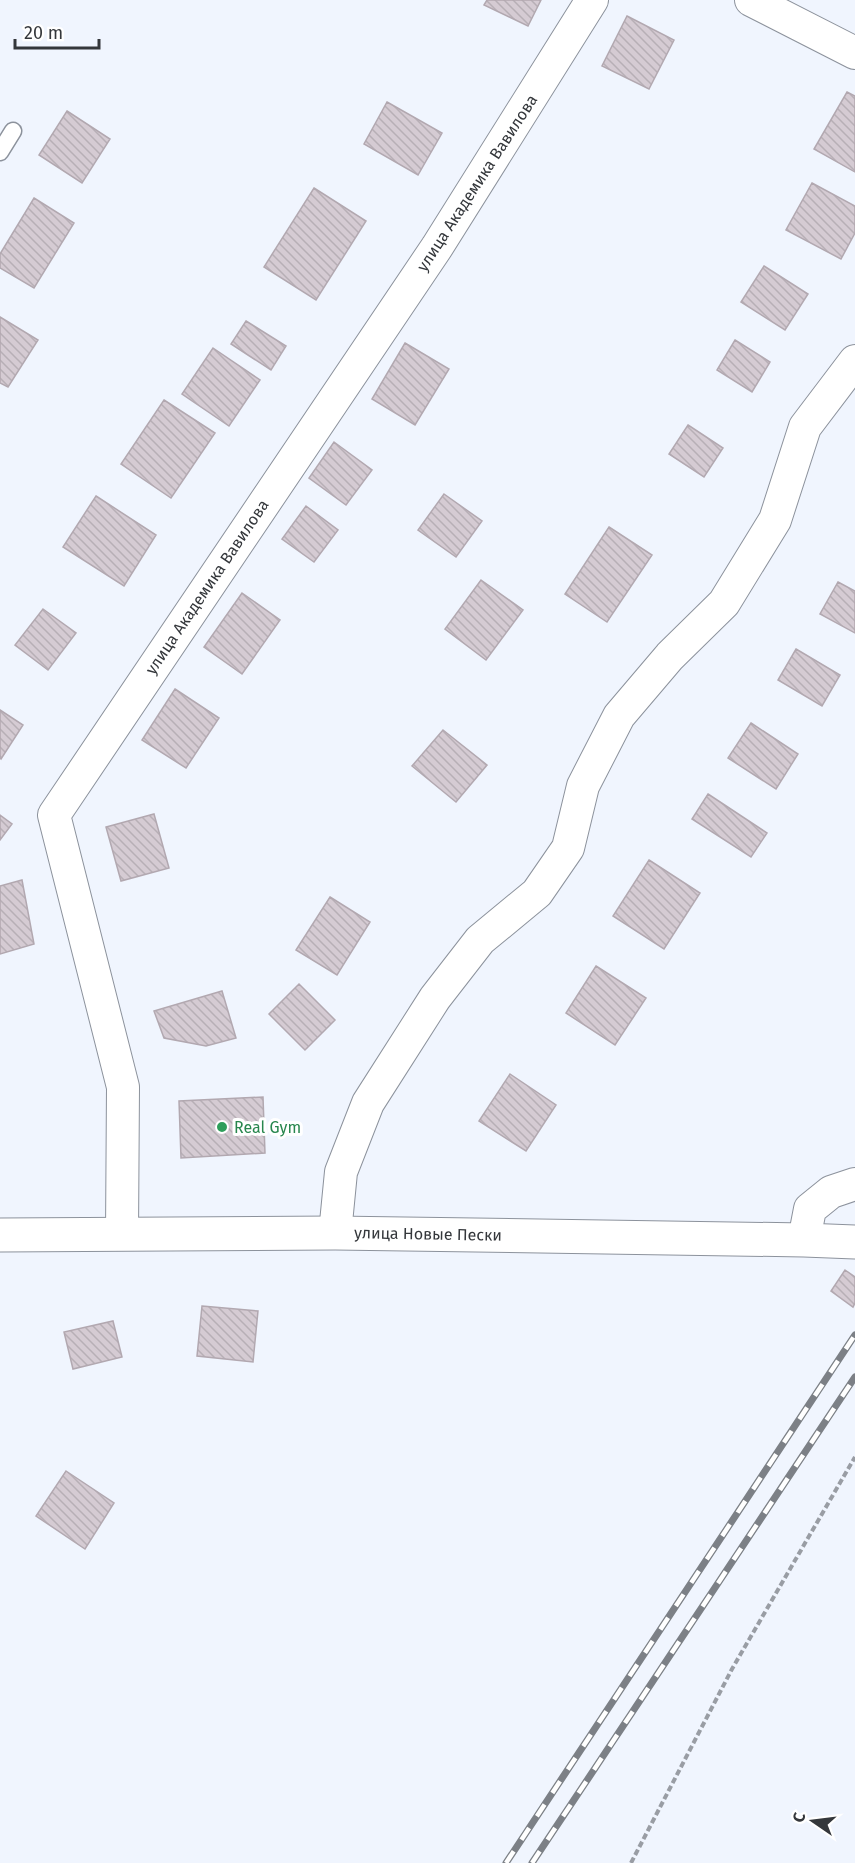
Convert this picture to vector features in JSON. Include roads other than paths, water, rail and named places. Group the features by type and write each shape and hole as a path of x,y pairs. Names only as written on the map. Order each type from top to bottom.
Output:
{"main road":[{"name":"улица Новые Пески","path":"0,1235 335,1233 855,1242"}],"street":[{"name":"улица Академика Вавилова","path":"122,1233 123,1087 54,815 437,247 592,0"},
{"path":"751,0 855,53"},
{"path":"335,1233 341,1172 368,1103 435,998 480,940 537,893 568,848 583,786 619,716 670,656 724,603 775,520 805,427 855,361"},
{"path":"804,1240 810,1209 831,1192 855,1184"}],"lane":[{"path":"0,152 12,130"}],"railway":[{"path":"506,1863 855,1335"},
{"path":"532,1863 855,1377"}],"place":[{"name":"Real Gym","path":"222,1127"}]}
